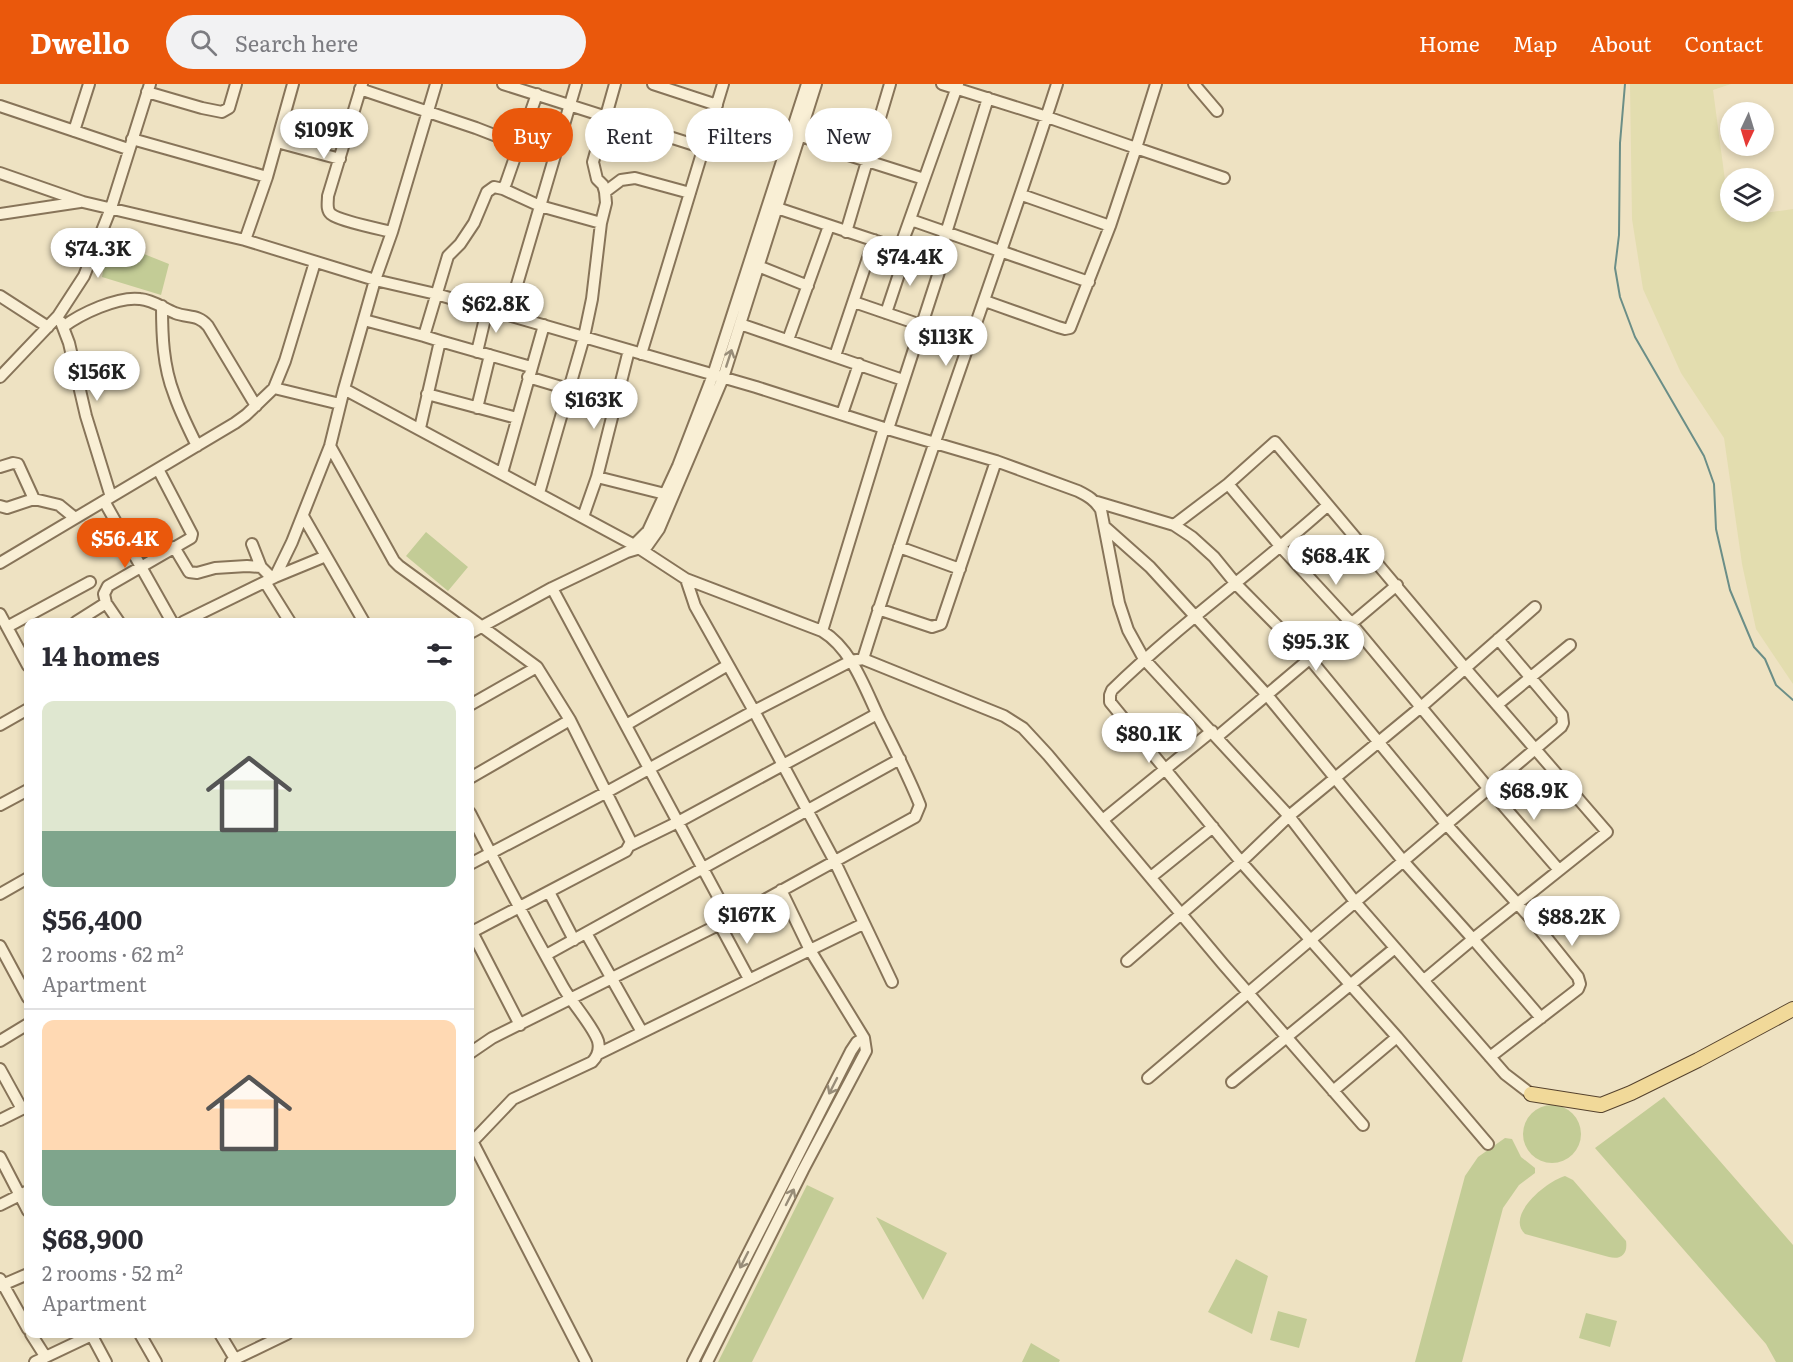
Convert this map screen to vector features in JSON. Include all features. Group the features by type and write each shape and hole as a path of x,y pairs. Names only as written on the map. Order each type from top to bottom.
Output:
{"main road":[{"path":"1531,1094 1601,1105 1688,1065 1793,1009"}],"street":[{"path":"74,131 89,84"},
{"path":"170,618 140,566 108,499 69,343 61,322 88,267 111,208 148,88 209,110 222,112 229,108 236,84"},
{"path":"245,240 267,177 293,84"},
{"path":"271,579 303,516 330,447 344,388 375,280 392,232 436,84"},
{"path":"503,84 585,109"},
{"path":"508,315 576,84"},
{"path":"608,108 615,84"},
{"path":"653,84 717,105"},
{"path":"716,108 723,84"},
{"path":"474,631 552,588 653,539 663,521 718,376 807,84"},
{"path":"634,549 648,531 740,324 816,84"},
{"path":"883,108 890,84"},
{"path":"942,84 957,86 1224,178"},
{"path":"863,659 899,547 1022,195 1057,84"},
{"path":"985,301 1068,329 1073,323 1110,226 1156,84"},
{"path":"1194,84 1217,111"},
{"path":"886,313 924,179 957,86"},
{"path":"392,232 340,219 330,213 327,204 361,87 492,135"},
{"path":"532,108 537,94"},
{"path":"932,265 946,233 988,98"},
{"path":"0,106 74,131 267,177"},
{"path":"800,135 805,137"},
{"path":"277,142 340,159"},
{"path":"503,189 514,162"},
{"path":"539,493 584,337 595,282 601,222 606,203 603,185 597,178 593,162"},
{"path":"641,354 700,162"},
{"path":"846,232 867,162"},
{"path":"870,162 924,179"},
{"path":"0,173 83,202 245,240 375,280 436,294 718,376 996,461 1078,491 1097,502 1174,525 1203,547 1310,659 1447,825 1518,904 1580,981 1578,989 1490,1057"},
{"path":"605,192 621,180 635,178 690,194"},
{"path":"424,336 448,256 460,244 474,223 487,192 494,187 540,206 601,222"},
{"path":"1022,195 1110,226"},
{"path":"0,213 83,202"},
{"path":"777,208 874,240 937,267 939,272 822,631"},
{"path":"903,252 911,220 1089,282"},
{"path":"788,340 830,226"},
{"path":"835,356 874,240"},
{"path":"0,562 235,423 256,406 274,388 285,361 315,262"},
{"path":"758,266 808,286"},
{"path":"0,296 48,327"},
{"path":"0,377 48,327 133,298 152,302 175,313 195,316 203,320 256,406"},
{"path":"854,302 921,325"},
{"path":"162,306 161,330 167,372 173,394 197,446"},
{"path":"477,352 487,309"},
{"path":"364,320 490,355 568,389"},
{"path":"740,324 903,380"},
{"path":"502,472 544,326"},
{"path":"420,428 440,341"},
{"path":"583,517 597,477 628,350"},
{"path":"477,408 490,355"},
{"path":"842,414 859,364"},
{"path":"274,388 340,404"},
{"path":"344,388 583,517 686,579 822,631 838,644 851,661 900,759 920,805 915,817 720,925 520,1025 474,1051"},
{"path":"428,394 516,418"},
{"path":"1174,525 1228,484 1275,442 1465,668 1607,832 1424,980"},
{"path":"330,447 394,561 468,618"},
{"path":"878,609 923,625 937,626 943,621 996,461"},
{"path":"0,467 13,463 18,464 34,499"},
{"path":"116,618 106,603 104,594 106,588 191,538 192,534 158,469"},
{"path":"597,477 665,494"},
{"path":"1228,484 1281,547 1351,622 1559,870"},
{"path":"0,506 7,508 34,499 60,505 75,518"},
{"path":"1097,502 1105,527 1119,603 1128,630 1144,659 1289,816 1356,903 1505,1074 1531,1094"},
{"path":"1328,505 1281,547 1144,659 1112,690 1110,702 1241,862 1397,1037 1488,1144"},
{"path":"303,516 362,618"},
{"path":"1105,527 1150,567 1267,695 1404,862 1541,1018"},
{"path":"252,544 261,567 271,579 288,618"},
{"path":"174,547 185,567 193,573 230,566 261,567"},
{"path":"899,547 960,569"},
{"path":"191,618 271,579 326,556"},
{"path":"686,579 694,606 754,711 834,860 892,982"},
{"path":"7,627 90,582"},
{"path":"1104,819 1166,768 1267,695 1397,585"},
{"path":"552,588 730,919"},
{"path":"82,618 106,603"},
{"path":"1127,961 1241,862 1289,816 1379,743 1535,607"},
{"path":"0,614 24,653"},
{"path":"474,623 537,667 570,720 631,845"},
{"path":"1148,1078 1561,727 1564,718 1498,639"},
{"path":"1497,705 1570,645"},
{"path":"474,862 754,711 851,661 863,659 986,708 1023,728 1104,819 1248,993 1363,1125"},
{"path":"626,725 728,665"},
{"path":"474,703 537,667"},
{"path":"0,725 24,712"},
{"path":"474,931 877,714"},
{"path":"474,776 570,720"},
{"path":"546,955 900,759"},
{"path":"0,805 24,792"},
{"path":"474,821 571,1001 596,1036 598,1054"},
{"path":"1151,877 1213,827"},
{"path":"0,894 24,882"},
{"path":"707,1362 803,1170 864,1055 866,1046 864,1038 810,950 781,891"},
{"path":"549,892 574,940"},
{"path":"474,1136 513,1100 592,1062 598,1054 863,924"},
{"path":"720,925 749,980"},
{"path":"586,933 642,1032"},
{"path":"474,939 520,1025"},
{"path":"0,945 24,990"},
{"path":"1232,1082 1395,948"},
{"path":"0,1041 24,1026"},
{"path":"1333,1091 1397,1037"},
{"path":"693,1362 853,1048 864,1038"},
{"path":"0,1069 24,1105"},
{"path":"0,1120 24,1108"},
{"path":"474,1145 586,1362"},
{"path":"0,1157 24,1192"},
{"path":"0,1205 24,1193"},
{"path":"24,1275 1,1283 24,1322"},
{"path":"34,1338 45,1356"},
{"path":"35,1362 83,1338"},
{"path":"94,1338 106,1362"},
{"path":"142,1338 156,1362"},
{"path":"222,1338 233,1361 279,1338"}],"shaded area":[{"path":"1630,84 1731,84 1713,90 1723,168 1720,168 1720,222 1774,222 1774,212 1793,209 1793,684 1756,629 1742,564 1724,438 1681,373 1643,289 1632,219"}],"green space":[{"path":"109,240 169,264 161,295 102,277"},
{"path":"426,532 468,567 448,591 406,556"},
{"path":"1664,1097 1793,1245 1793,1362 1776,1362 1766,1344 1595,1148"},
{"path":"1546,1105 1558,1105 1573,1113 1581,1128 1581,1140 1573,1155 1558,1163 1546,1163 1531,1155 1523,1140 1523,1128 1531,1113"},
{"path":"1505,1138 1512,1139 1521,1157 1535,1168 1535,1173 1519,1185 1503,1208 1462,1362 1415,1362 1465,1176 1478,1157"},
{"path":"1565,1176 1573,1180 1626,1241 1623,1255 1617,1258 1609,1257 1525,1234 1520,1226 1520,1218 1524,1209 1548,1184"},
{"path":"807,1185 834,1198 752,1362 718,1362"},
{"path":"876,1217 947,1253 923,1300"},
{"path":"1236,1259 1268,1276 1252,1334 1208,1312"},
{"path":"1278,1311 1307,1319 1299,1348 1270,1340"},
{"path":"1586,1313 1617,1321 1610,1347 1579,1338"},
{"path":"1031,1343 1060,1360 1059,1362 1022,1362"}],"waterway":[{"path":"1625,84 1620,143 1619,235 1615,268 1620,297 1635,337 1704,456 1714,484 1716,529 1730,590 1754,647 1765,659 1776,685 1793,700"}]}
